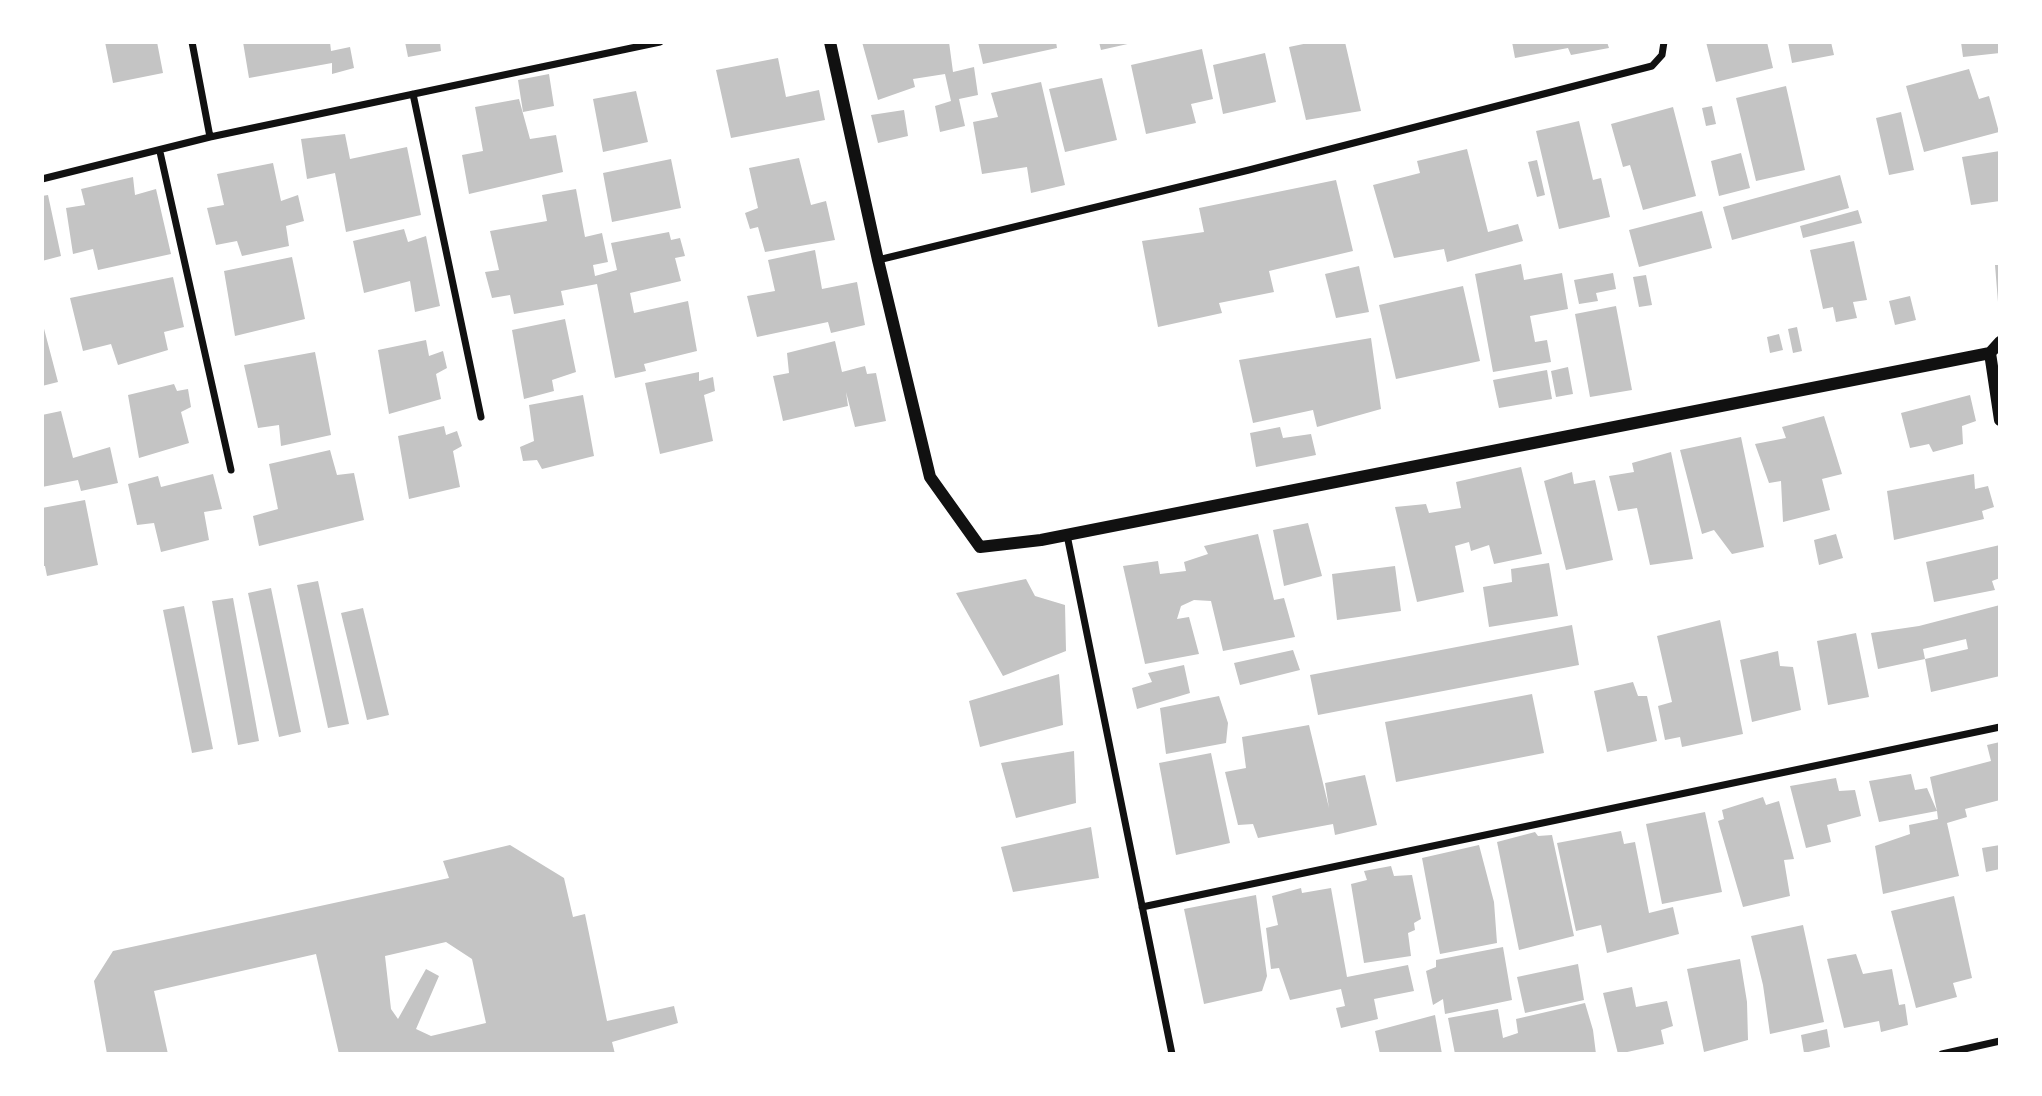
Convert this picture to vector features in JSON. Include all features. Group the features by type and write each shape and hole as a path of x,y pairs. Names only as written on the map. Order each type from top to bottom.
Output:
{"street":[{"path":"191,42 210,137"},
{"path":"42,179 160,152 210,137 660,42"},
{"path":"830,42 930,477 980,547 1067,535 1990,353 2000,342"},
{"path":"878,260 1249,170 1652,66 1662,55 1664,42"},
{"path":"413,94 481,416"},
{"path":"160,152 231,470"},
{"path":"1990,353 2000,420"},
{"path":"1067,535 1172,1054"},
{"path":"1142,907 2000,727"},
{"path":"1942,1054 2000,1041"}],"building":[{"path":"105,42 157,42 163,73 113,83"},
{"path":"243,42 330,42 331,51 350,47 354,68 332,74 332,63 249,78"},
{"path":"405,42 440,42 441,51 408,57"},
{"path":"862,42 949,42 953,72 974,67 978,95 959,99 965,126 940,132 935,106 951,101 945,74 913,79 915,87 878,100"},
{"path":"978,42 1056,42 1057,48 983,64"},
{"path":"1099,42 1132,42 1132,43 1101,50"},
{"path":"1313,42 1345,42 1361,111 1306,120 1289,47"},
{"path":"1512,42 1607,42 1609,48 1571,55 1568,48 1515,58"},
{"path":"1706,42 1767,42 1773,68 1716,82"},
{"path":"1788,42 1831,42 1834,55 1792,63"},
{"path":"1961,42 2000,42 2000,53 1963,57"},
{"path":"1202,49 1213,99 1191,104 1196,123 1146,134 1131,65"},
{"path":"1265,53 1276,102 1223,114 1213,65"},
{"path":"778,58 786,97 819,90 825,120 731,138 716,70"},
{"path":"1969,69 1979,99 1989,96 1999,132 1924,152 1906,86"},
{"path":"549,74 554,106 523,112 518,80"},
{"path":"1102,78 1117,140 1065,152 1049,89"},
{"path":"1041,82 1065,185 1031,193 1027,167 982,174 973,122 998,117 991,93"},
{"path":"1786,86 1805,170 1756,181 1736,98"},
{"path":"636,91 648,142 603,152 593,99"},
{"path":"519,99 530,139 556,135 563,172 469,194 462,155 483,151 475,107"},
{"path":"1712,106 1716,124 1706,126 1702,108"},
{"path":"1673,107 1696,196 1643,210 1630,165 1623,167 1611,124"},
{"path":"904,110 908,136 878,143 871,115"},
{"path":"1901,112 1914,170 1889,175 1876,118"},
{"path":"1579,121 1593,180 1601,178 1610,217 1559,229 1536,131"},
{"path":"345,134 350,159 407,147 421,215 346,232 335,173 307,179 301,139"},
{"path":"1467,149 1488,232 1518,224 1523,241 1447,262 1444,249 1394,258 1373,185 1420,173 1417,161"},
{"path":"2000,151 2000,201 1971,205 1962,157"},
{"path":"1741,153 1750,188 1719,196 1711,161"},
{"path":"799,158 811,205 826,201 835,240 765,252 758,227 750,229 745,213 758,208 749,168"},
{"path":"671,159 681,208 612,222 603,173"},
{"path":"1537,160 1545,195 1537,197 1528,162"},
{"path":"273,163 281,201 298,195 304,221 286,226 289,246 242,256 237,241 216,245 207,208 224,205 217,174"},
{"path":"1840,175 1849,208 1732,240 1723,207"},
{"path":"133,177 135,195 156,189 171,254 98,270 93,249 73,254 66,208 85,205 81,189"},
{"path":"1336,180 1353,251 1269,271 1274,292 1219,303 1222,313 1158,327 1142,241 1204,232 1199,208"},
{"path":"576,189 585,237 602,233 608,262 593,265 595,276 617,270 611,243 669,232 671,240 680,238 685,256 675,258 681,281 630,293 634,313 688,301 697,351 644,364 646,371 615,378 597,284 561,291 564,305 514,314 510,295 492,298 485,272 499,270 490,231 547,221 542,195"},
{"path":"48,195 61,256 42,261 42,196"},
{"path":"1858,210 1862,223 1803,238 1800,226"},
{"path":"1702,211 1712,248 1639,267 1629,230"},
{"path":"404,229 408,242 426,236 440,306 415,312 410,281 364,293 353,241"},
{"path":"1854,241 1867,300 1853,302 1857,318 1836,322 1833,307 1823,309 1810,250"},
{"path":"815,250 822,289 857,282 865,325 831,333 828,322 757,337 747,296 775,291 768,260"},
{"path":"292,257 305,319 235,336 224,271"},
{"path":"1521,264 1524,280 1562,273 1568,309 1530,316 1535,342 1547,340 1551,362 1493,372 1475,274"},
{"path":"1995,265 2000,265 2000,302 1998,302"},
{"path":"1359,266 1369,312 1336,318 1325,274"},
{"path":"1613,273 1616,289 1596,293 1598,301 1579,304 1574,280"},
{"path":"1646,275 1652,305 1639,307 1633,277"},
{"path":"173,277 184,327 164,332 168,350 118,365 111,344 83,351 70,298"},
{"path":"1463,286 1480,361 1396,379 1379,305"},
{"path":"1910,296 1916,320 1895,325 1889,301"},
{"path":"1616,306 1632,390 1590,397 1575,314"},
{"path":"565,319 576,372 552,380 554,391 524,399 512,330"},
{"path":"42,321 58,382 42,386"},
{"path":"1797,327 1802,351 1793,353 1788,329"},
{"path":"1779,334 1783,350 1770,353 1767,337"},
{"path":"1371,338 1381,409 1317,427 1313,410 1253,423 1239,360"},
{"path":"426,340 429,356 443,351 447,368 436,374 441,399 389,414 378,350"},
{"path":"835,341 842,372 865,366 867,374 876,373 886,421 855,427 846,392 848,406 783,421 773,376 789,373 787,353"},
{"path":"315,352 331,435 281,446 279,425 258,428 244,365"},
{"path":"1568,367 1573,394 1556,397 1551,371"},
{"path":"1547,370 1552,399 1499,408 1493,380"},
{"path":"699,372 699,381 713,377 715,391 704,395 713,441 660,454 645,383"},
{"path":"174,384 177,391 188,389 191,407 181,412 189,443 139,458 128,395"},
{"path":"583,395 594,456 542,469 537,460 523,461 520,447 534,441 529,405"},
{"path":"1970,395 1976,421 1962,426 1963,444 1933,452 1929,444 1910,448 1901,413"},
{"path":"61,411 73,458 110,447 118,483 81,491 78,480 42,487 42,415"},
{"path":"1824,416 1842,474 1822,479 1830,510 1783,522 1781,481 1769,483 1755,444 1786,438 1782,427"},
{"path":"444,426 446,435 457,431 462,446 453,451 460,487 409,499 398,436"},
{"path":"1280,427 1283,438 1311,434 1316,455 1256,467 1250,433"},
{"path":"1741,437 1764,547 1732,554 1714,530 1702,534 1680,450"},
{"path":"330,450 337,475 354,473 364,520 259,546 253,516 278,509 269,464"},
{"path":"1671,452 1693,559 1650,565 1637,508 1618,511 1609,476 1634,472 1632,463"},
{"path":"1521,467 1542,554 1494,564 1489,545 1471,551 1469,542 1455,546 1464,592 1417,602 1395,507 1426,504 1429,513 1461,508 1456,482"},
{"path":"1572,472 1574,484 1595,480 1613,560 1566,570 1544,481"},
{"path":"213,474 222,509 204,512 209,540 161,552 154,523 137,525 128,484 158,476 161,487"},
{"path":"1974,474 1975,489 1988,486 1994,507 1982,511 1984,519 1894,540 1887,491"},
{"path":"85,500 98,565 47,576 45,566 42,566 42,508"},
{"path":"1308,523 1322,576 1284,586 1273,530"},
{"path":"1258,534 1274,600 1284,598 1295,637 1223,651 1211,601 1194,600 1181,606 1177,619 1189,617 1199,654 1145,664 1123,566 1158,561 1160,574 1186,571 1184,562 1208,554 1204,546"},
{"path":"1836,534 1843,558 1819,565 1814,540"},
{"path":"2000,545 2000,578 1992,581 1995,590 1934,602 1926,562"},
{"path":"1549,563 1558,616 1489,627 1483,587 1512,582 1511,569"},
{"path":"1395,566 1401,611 1337,620 1332,574"},
{"path":"1026,579 1035,596 1065,605 1066,651 1003,676 956,593"},
{"path":"318,581 349,724 328,728 297,585"},
{"path":"271,588 301,732 279,737 248,593"},
{"path":"233,598 259,741 238,745 212,601"},
{"path":"2000,605 2000,676 1931,692 1925,659 1878,669 1871,633 1919,626","holes":["1966,639 1968,649 1925,659 1923,649"]},
{"path":"184,606 213,749 192,753 163,610"},
{"path":"363,608 389,715 367,720 341,613"},
{"path":"1720,620 1743,734 1682,747 1680,737 1665,740 1658,706 1672,702 1657,636"},
{"path":"1572,625 1579,665 1318,715 1310,675"},
{"path":"1856,633 1869,697 1828,705 1817,641"},
{"path":"1293,650 1300,670 1240,685 1234,663"},
{"path":"1778,651 1780,666 1793,667 1801,710 1752,722 1740,660"},
{"path":"1184,665 1190,693 1137,709 1132,688 1152,682 1148,673"},
{"path":"1059,674 1063,725 980,747 969,701"},
{"path":"1633,682 1638,696 1647,696 1657,741 1607,752 1594,691"},
{"path":"1532,694 1544,753 1396,782 1385,722"},
{"path":"1219,696 1228,723 1226,743 1166,754 1160,708"},
{"path":"1309,725 1329,808 1325,783 1365,775 1377,825 1335,835 1333,824 1258,838 1253,824 1238,825 1225,772 1246,768 1242,737"},
{"path":"2000,742 2000,800 1965,809 1967,817 1947,823 1959,876 1883,894 1875,846 1910,834 1909,825 1938,819 1930,777 1991,761 1987,745"},
{"path":"1074,751 1076,803 1016,818 1001,763"},
{"path":"1211,753 1230,843 1176,855 1159,763"},
{"path":"1911,774 1915,790 1927,788 1937,811 1879,822 1869,781"},
{"path":"1836,778 1839,791 1855,790 1861,816 1827,825 1831,842 1806,848 1790,786"},
{"path":"1763,797 1766,805 1779,801 1794,859 1784,860 1790,896 1743,907 1718,821 1724,819 1722,810"},
{"path":"1705,812 1722,892 1662,904 1646,824"},
{"path":"1091,827 1099,878 1013,892 1001,847"},
{"path":"1621,831 1624,844 1635,842 1649,913 1673,907 1679,934 1607,953 1601,925 1576,931 1557,843"},
{"path":"1535,832 1538,836 1552,835 1574,936 1519,950 1497,842"},
{"path":"510,845 564,878 573,917 585,914 607,1021 674,1006 678,1023 612,1042 615,1054 339,1054 316,954 154,991 168,1054 107,1054 94,981 113,951 449,878 443,861","holes":["446,942 472,959 486,1023 431,1036 416,1029 439,976 426,969 398,1019 391,1009 385,956"]},
{"path":"1479,845 1494,902 1497,943 1440,954 1422,858"},
{"path":"2000,845 2000,869 1986,872 1982,848"},
{"path":"1391,866 1394,876 1412,875 1421,919 1414,923 1415,930 1408,933 1411,956 1364,963 1351,884 1367,880 1364,871"},
{"path":"1301,888 1302,893 1331,888 1347,977 1408,965 1414,991 1374,999 1378,1019 1341,1028 1336,1008 1345,1006 1341,989 1290,1000 1279,968 1271,969 1266,928 1278,925 1272,896"},
{"path":"1256,895 1267,976 1262,991 1204,1004 1184,909"},
{"path":"1954,896 1972,978 1953,983 1957,997 1916,1008 1891,911"},
{"path":"1803,925 1824,1022 1770,1034 1763,985 1751,936"},
{"path":"1503,947 1512,1000 1445,1014 1443,999 1433,1005 1426,971 1436,967 1436,960"},
{"path":"1856,954 1863,974 1892,969 1899,1005 1905,1004 1908,1025 1881,1032 1879,1021 1844,1028 1827,959"},
{"path":"1740,959 1747,1002 1748,1040 1704,1052 1687,969"},
{"path":"1578,964 1584,1000 1525,1013 1517,977"},
{"path":"1632,987 1636,1007 1667,1001 1673,1026 1661,1030 1664,1044 1618,1054 1603,993"},
{"path":"1585,1003 1593,1030 1596,1054 1455,1054 1448,1018 1498,1009 1503,1038 1518,1033 1516,1019"},
{"path":"1435,1015 1442,1054 1380,1054 1375,1031"},
{"path":"1827,1029 1830,1047 1804,1053 1801,1035"}]}
